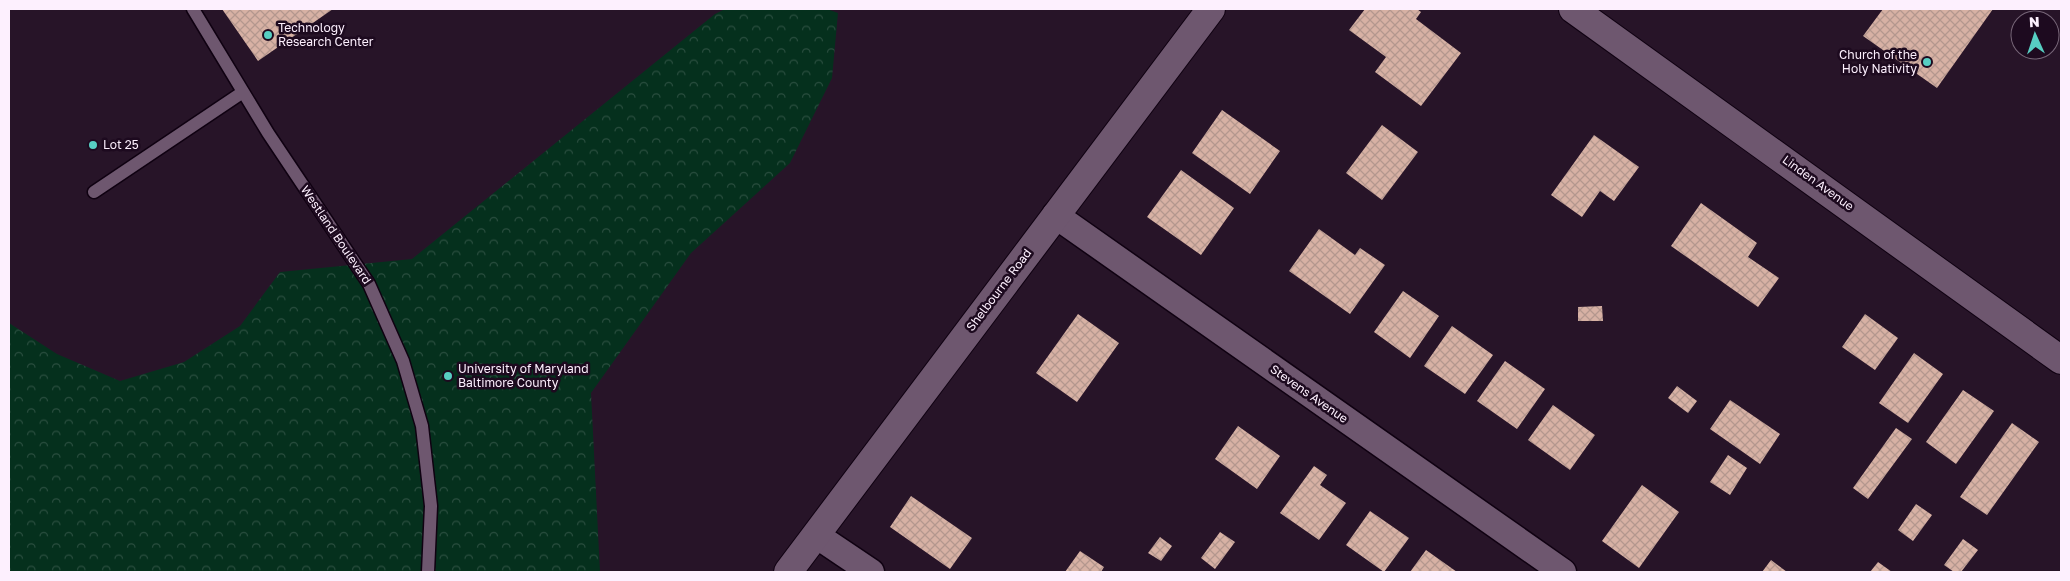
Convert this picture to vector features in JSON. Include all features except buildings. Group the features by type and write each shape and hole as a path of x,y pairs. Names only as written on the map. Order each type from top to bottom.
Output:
{"street":[{"name":"Shelbourne Road","path":"788,572 1211,9"},
{"name":"Linden Avenue","path":"1573,9 2061,360"},
{"name":"Stevens Avenue","path":"1055,215 1563,572"},
{"path":"816,535 871,572"}],"lane":[{"name":"Westland Boulevard","path":"193,9 268,132 369,284 403,361 422,426 431,506 428,572"},
{"path":"94,192 243,92"}],"green space":[{"path":"725,9 827,9 838,13 832,78 790,163 691,253 591,393 600,572 9,572 9,323 57,354 120,381 184,362 240,326 280,272 412,259 715,14"}],"place":[{"name":"Technology Research Center","path":"268,35"},
{"name":"Church of the Holy Nativity","path":"1927,62"},
{"name":"Lot 25","path":"93,145"},
{"name":"University of Maryland Baltimore County","path":"448,376"}]}
